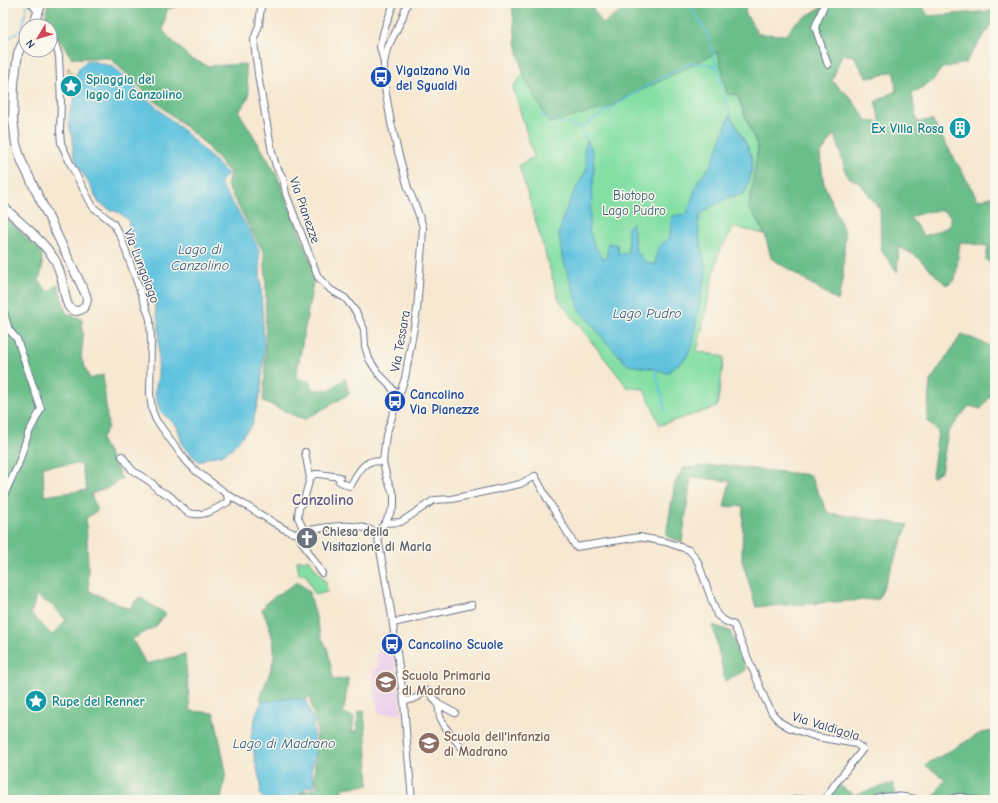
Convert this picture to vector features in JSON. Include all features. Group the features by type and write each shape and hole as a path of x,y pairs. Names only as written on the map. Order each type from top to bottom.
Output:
{"main road":[{"path":"35,18 42,3"},
{"path":"3,206 45,246 52,255 61,278 69,307 72,310 77,311 85,307 88,299 22,162 16,144 13,119 14,84 18,53"}],"street":[{"path":"31,3 35,18"},
{"name":"Via Pianezze","path":"260,3 259,25 254,39 255,51 259,81 276,166 283,178 286,194 318,277 331,290 345,298 356,312 364,329 365,346 369,359 398,398"},
{"path":"384,63 380,47 384,30 394,3"},
{"path":"384,63 387,49 402,19 407,3"},
{"path":"825,3 815,26 828,65"},
{"name":"Via Lungolago","path":"58,53 61,104 60,131 62,143 71,165 93,206 112,223 121,237 150,319 150,394 152,410 156,420 187,462 196,471 227,494 284,529 292,533 302,532"},
{"name":"Via Tessara","path":"377,533 385,523 394,506 394,495 387,479 383,462 386,435 405,378 416,310 423,227 408,188 391,123 384,82 384,63"},
{"path":"3,309 9,330 17,339 41,409 28,434 18,465 3,497"},
{"path":"305,452 310,478 304,500 299,508 298,517 302,532 301,540 322,573"},
{"path":"122,456 132,470 152,483 157,489 170,496 187,512 209,513 228,502 227,494"},
{"path":"310,478 316,474 340,477 339,481 349,486 366,464 372,461 383,462"},
{"name":"Via Valdigola","path":"385,523 401,522 434,500 452,499 520,484 535,476 576,547 639,538 666,542 689,550 698,562 717,615 734,625 772,714 780,722 790,728 817,737 856,744 863,749 824,800"},
{"path":"302,532 351,525 372,530 377,533 393,623 404,702 412,800"},
{"path":"393,623 472,605"},
{"path":"404,702 418,697 422,692 427,691 438,704 454,713"},
{"path":"438,704 440,718 460,746"},
{"path":"874,800 882,797 907,797 919,800"},
{"path":"944,800 960,797 977,800"},
{"path":"794,800 805,800"}],"shaded area":[{"name":"Scuola Primaria di Madrano","path":"388,629 391,633 390,643 391,650 394,654 402,714 378,714 372,669 378,668 376,657"}],"green space":[{"path":"48,3 192,3 167,9 163,31 190,58 208,66 245,64 249,96 239,112 276,173 315,272 296,378 310,382 312,390 330,390 345,378 349,394 304,420 263,401 265,377 266,280 264,253 227,186 230,173 202,141 148,95 110,58 72,58 58,38 58,18 45,18"},
{"path":"512,3 589,3 603,24 633,3 747,3 745,12 758,34 786,35 796,22 829,3 921,3 928,16 995,11 995,19 965,63 942,68 933,80 912,94 917,122 932,120 978,200 995,196 995,258 993,264 986,260 988,246 960,242 955,280 946,285 915,255 899,247 897,272 881,250 880,210 862,185 847,176 835,134 820,155 824,184 845,233 843,275 838,301 771,258 765,234 749,207 758,148 737,95 727,94 718,52 606,108 549,123 523,74 516,42","holes":["842,54 854,56 866,77 875,77 894,71 896,91 875,102 881,123 867,120 849,96 832,81","942,210 951,217 949,227 924,236 910,217 926,212"]},
{"name":"Biotopo Lago Pudro","path":"718,52 727,94 737,95 758,148 749,207 765,234 734,227 718,254 697,351 724,357 717,407 660,425 644,389 628,388 559,300 519,165 534,157 513,87 523,74 549,123"},
{"path":"3,215 42,252 42,269 39,281 48,292 58,284 66,313 82,319 83,338 81,358 90,379 103,375 108,427 101,439 122,479 107,488 91,494 97,511 86,518 89,591 129,609 139,597 166,614 155,627 132,639 146,664 185,654 190,711 214,713 226,772 221,800 3,800","holes":["81,464 87,490 44,496 43,466","36,596 52,605 66,620 52,635 31,614"]},
{"path":"962,334 995,348 995,389 981,409 969,406 948,432 941,471 932,477 938,431 927,421 930,381"},
{"path":"724,465 810,475 828,513 908,525 879,599 756,607 742,560 743,506 724,507 730,481 691,477 682,542 666,536 675,482 684,468"},
{"path":"301,559 303,562 308,559 326,582 327,592 315,595 306,574 299,574 297,561"},
{"path":"297,582 309,591 321,636 328,650 333,680 348,678 343,713 354,717 352,732 357,731 358,712 364,710 369,785 342,788 344,800 295,800 304,791 318,788 314,778 317,730 311,703 311,696 305,700 289,698 262,702 260,699 274,655 272,635 262,610 267,602"},
{"path":"713,625 730,631 746,670 725,681"},
{"path":"995,731 995,800 932,800 945,779 925,765 981,733"},
{"path":"893,783 897,800 824,800 837,784 854,795"}],"sand":[{"name":"Spiaggia del lago di Canzolino","path":"68,67 75,77 75,98 68,95"}],"water":[{"name":"Lago di Canzolino","path":"88,60 113,67 185,132 228,174 220,183 250,231 259,250 264,347 261,390 252,425 231,449 221,455 208,457 199,462 183,446 177,426 160,411 155,393 158,375 159,325 155,307 154,290 141,267 132,241 128,220 120,213 99,203 78,166 73,152 73,139 69,125 69,115 75,98 75,77 80,67"},
{"name":"Lago Pudro","path":"730,115 749,150 752,161 752,169 744,194 730,197 709,208 700,215 698,227 706,274 700,298 693,344 686,358 667,373 655,369 628,365 608,344 580,310 562,256 559,235 563,217 574,192 587,169 584,150 587,140 593,153 594,170 589,231 595,247 604,259 607,255 608,243 617,245 619,254 628,253 628,227 633,223 635,249 645,262 655,265 657,250 670,236 672,216 687,214 698,181 712,164"},
{"name":"Lago di Madrano","path":"289,698 305,700 313,719 315,751 311,772 315,787 306,787 302,793 294,795 291,800 265,800 260,794 261,784 251,737 257,711 262,702"}],"waterway":[{"path":"3,42 22,29 27,3"},
{"path":"689,3 706,31 730,115"},
{"path":"580,128 648,85 690,63 707,64 717,67"},
{"path":"541,116 580,128 587,140"},
{"path":"655,369 665,412"}],"place":[{"name":"Vigalzano Via del Sgualdi","path":"381,77"},
{"name":"Spiaggia del lago di Canzolino","path":"71,86"},
{"name":"Ex Villa Rosa","path":"960,128"},
{"name":"Cancolino Via Pianezze","path":"395,401"},
{"name":"Chiesa della Visitazione di Maria","path":"307,538"},
{"name":"Cancolino Scuole","path":"392,644"},
{"name":"Scuola Primaria di Madrano","path":"386,682"},
{"name":"Rupe del Renner","path":"36,701"},
{"name":"Scuola dell'infanzia di Madrano","path":"429,743"}],"district":[{"name":"Canzolino","path":"323,500"}]}
